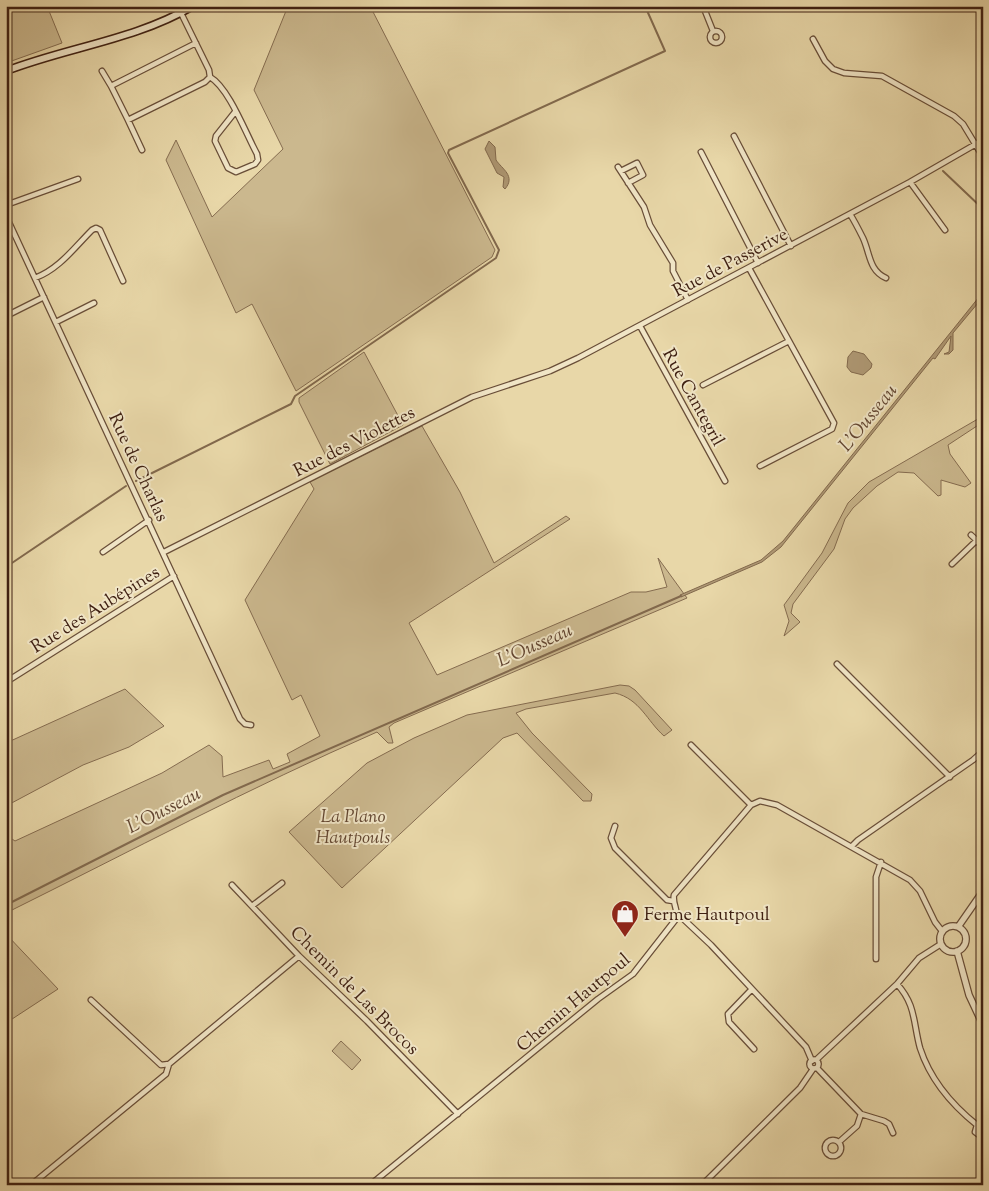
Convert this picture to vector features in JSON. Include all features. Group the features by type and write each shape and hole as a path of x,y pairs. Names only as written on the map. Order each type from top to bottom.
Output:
{"main road":[{"path":"6,71 108,41 181,14 193,6"}],"street":[{"path":"703,6 713,31"},
{"path":"181,14 209,70 210,77 221,85 257,154 258,160 255,164 236,172 228,168 215,141 216,136 235,112"},
{"path":"813,39 825,61 834,69 844,73 885,77 957,118 983,157"},
{"path":"111,86 196,43"},
{"path":"102,71 142,150"},
{"path":"128,120 205,82 210,77"},
{"path":"734,136 791,246"},
{"name":"Rue de Passerive","path":"562,366 791,246 983,140"},
{"path":"701,152 758,263"},
{"path":"628,183 643,175 637,163 619,169 628,183 644,207 662,248 673,263 673,271 688,300"},
{"path":"6,205 78,178"},
{"path":"910,182 944,230"},
{"path":"850,214 864,240 872,264 877,272 886,278"},
{"name":"Rue de Charlas","path":"6,216 164,552 240,720 245,724 251,725"},
{"path":"35,278 47,273 60,263 96,228 100,230 123,281"},
{"path":"748,268 834,423 832,429 760,466"},
{"path":"6,316 44,297"},
{"path":"56,322 94,304"},
{"name":"Rue Cantegril","path":"640,326 725,481"},
{"path":"703,385 789,341"},
{"name":"Rue des Violettes","path":"164,552 472,397 562,366"},
{"path":"103,552 149,520"},
{"path":"971,535 983,546"},
{"path":"952,564 977,540"},
{"name":"Rue des Aubépines","path":"6,682 174,576"},
{"path":"837,664 950,777"},
{"path":"691,745 751,805"},
{"path":"852,846 974,760 983,751"},
{"path":"814,1060 809,1050 711,945 678,914 673,901 674,895 681,886 751,805 760,801 777,804 905,876 916,886 942,931"},
{"path":"615,826 611,838 616,848 667,900 673,901"},
{"path":"876,959 876,877 881,862"},
{"path":"252,906 282,883"},
{"name":"Chemin de Las Brocos","path":"232,885 299,956 368,1021 458,1114"},
{"path":"958,927 983,891"},
{"name":"Chemin Hautpoul","path":"370,1185 598,999 633,974 667,932 678,914"},
{"path":"949,926 958,927 965,933 966,940 963,947 957,951 947,951 941,944 940,937 942,931 949,926"},
{"path":"893,1132 889,1124 884,1121 861,1114 815,1068 810,1066 814,1060 897,984 919,958 941,944"},
{"path":"957,951 966,985 983,1025"},
{"path":"91,1000 161,1065 169,1064 299,956"},
{"path":"897,984 910,1001 920,1048 929,1069 948,1099 977,1125 977,1135 983,1138"},
{"path":"752,989 728,1014 729,1022 754,1049"},
{"path":"31,1185 166,1074 169,1064"},
{"path":"702,1185 800,1088 815,1068"},
{"path":"839,1142 857,1126 861,1114"},
{"path":"977,1125 983,1122"}],"green space":[{"path":"6,6 47,6 62,43 6,63"},
{"path":"288,6 370,6 495,250 492,257 296,391 252,304 236,313 166,160 176,140 212,217 283,149 254,90"},
{"path":"364,352 403,425 330,464 299,402 299,398"},
{"path":"983,416 983,422 948,445 950,454 971,483 965,487 941,480 941,495 938,496 914,473 898,472 877,486 853,508 845,519 834,549 793,604 791,613 800,622 784,636 789,621 784,605 822,553 848,503 869,482"},
{"path":"422,426 460,492 494,563 566,516 570,519 409,623 437,675 631,592 646,592 667,587 658,558 687,598 394,723 389,727 393,743 388,743 377,732 237,797 6,913 6,835 15,841 162,773 209,745 222,756 223,777 269,760 273,769 290,762 287,754 320,736 301,695 292,700 245,600 314,489 310,482"},
{"name":"La Plano Hautpouls","path":"620,685 629,686 635,690 672,730 664,736 637,705 624,696 615,693 526,709 516,713 532,733 592,794 591,801 583,801 517,733 503,738 342,888 289,832 367,763 414,738 467,715"},
{"path":"125,689 164,726 129,747 83,765 6,806 6,743"},
{"path":"6,934 58,989 6,1023"},
{"path":"341,1041 361,1060 352,1070 332,1051"}],"shaded area":[{"path":"489,141 495,147 496,160 509,176 505,189 503,187 504,177 497,173 485,149"},
{"path":"983,292 983,297 953,333 953,350 949,354 944,354 949,352 951,336 935,359 933,358 781,547 762,562 681,597 680,595 761,560 783,541"},
{"path":"853,351 864,354 872,364 871,368 863,375 851,372 847,367 848,357"}],"waterway":[{"path":"136,481 291,404 295,396 496,258 499,250 448,153 449,150 665,51 645,6"},
{"path":"943,171 983,209"},
{"path":"6,567 126,486"},
{"name":"L'Ousseau","path":"6,905 223,795 681,596"}],"place":[{"name":"Ferme Hautpoul","path":"625,938"}]}
